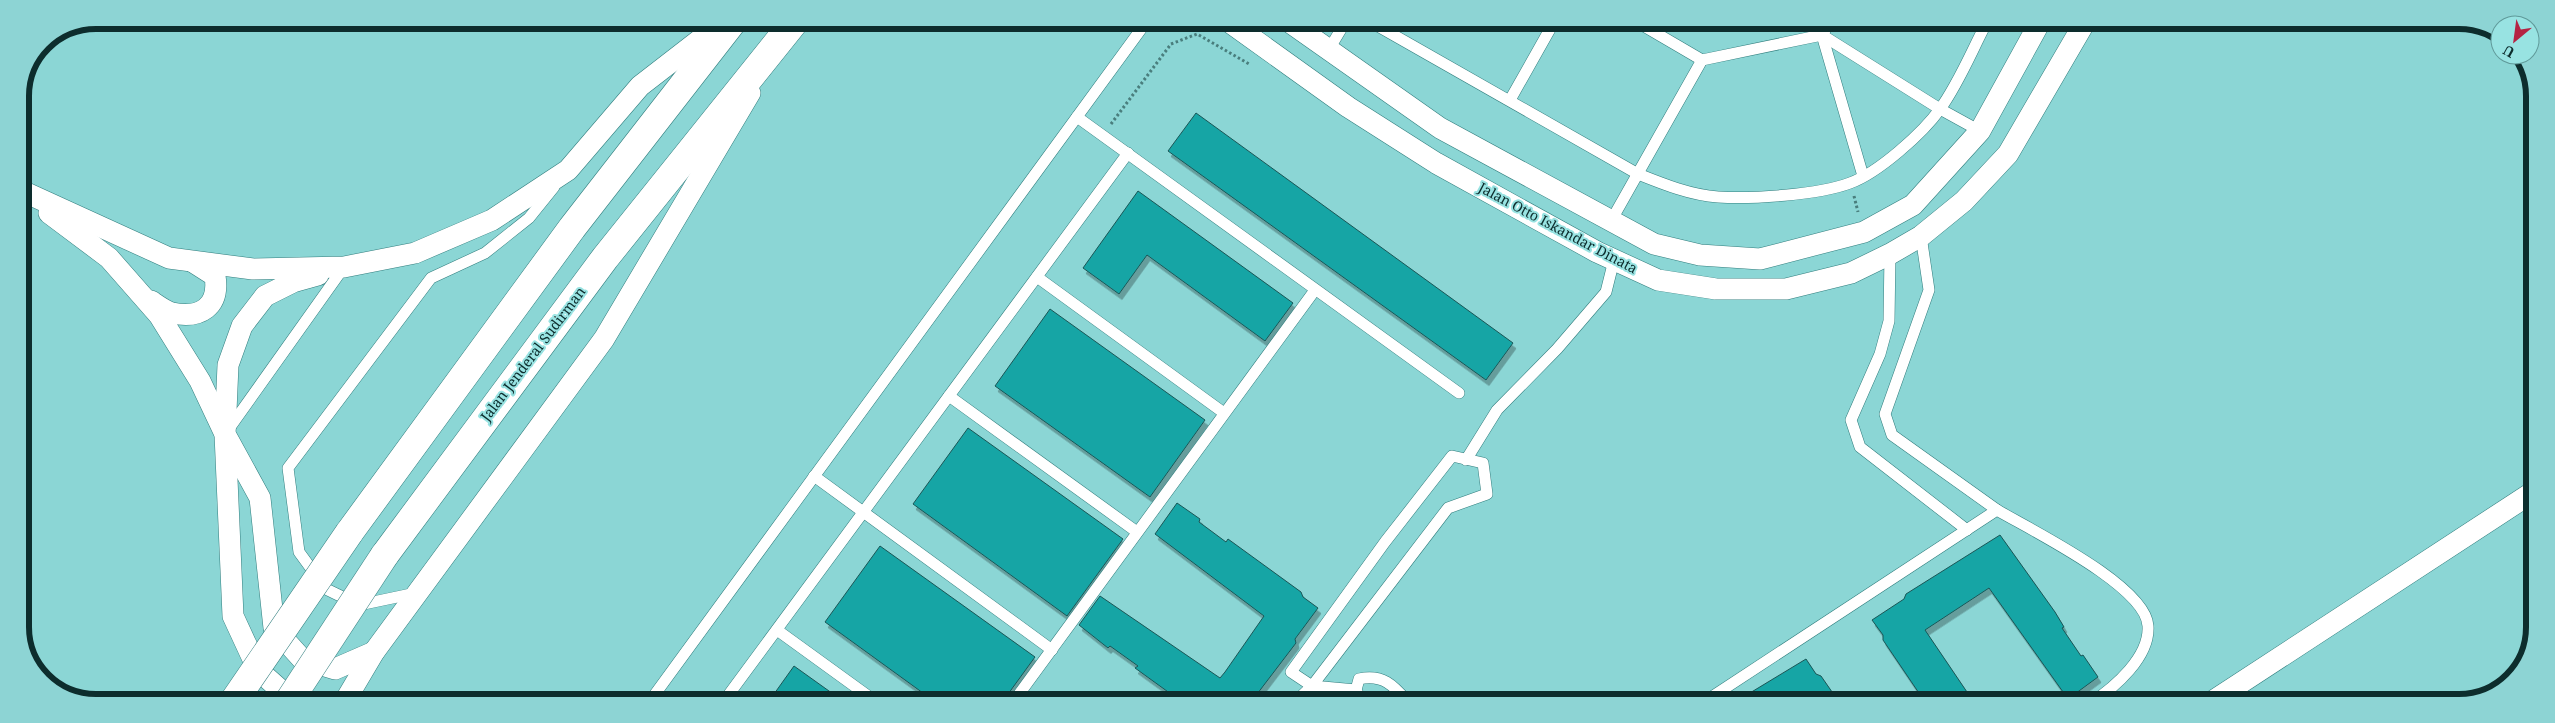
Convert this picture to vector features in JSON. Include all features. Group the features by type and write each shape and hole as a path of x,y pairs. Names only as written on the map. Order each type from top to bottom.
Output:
{"main road":[{"path":"239,694 349,533 572,228 728,29"},
{"name":"Jalan Jenderal Sudirman","path":"295,694 384,556 605,258 789,29"}],"street":[{"path":"284,694 258,670 233,616 225,434 228,364 242,326 265,296 293,282 344,267 415,253 492,220 568,170 640,86 714,29"},
{"path":"349,694 374,652 604,339 790,29"},
{"name":"Jalan Otto Iskandar Dinata","path":"1239,29 1348,106 1436,163 1614,260 1658,280 1716,288 1786,289 1851,273 1890,254 1921,236 1964,201 2008,154 2081,29"},
{"path":"1299,29 1440,128 1654,244 1700,255 1760,259 1864,232 1884,223 1914,204 1980,131 2036,29"},
{"path":"29,195 168,258 253,269 344,267"},
{"path":"29,198 109,258 159,315 200,381 225,434 260,498 274,628 302,659 335,669 374,652"},
{"path":"1914,204 1921,236"},
{"path":"1884,223 1890,254"},
{"path":"142,296 170,313 196,314 210,306 217,289 215,276 191,261"},
{"path":"2224,694 2526,497"}],"lane":[{"path":"655,694 1141,29"},
{"path":"1328,51 1341,29"},
{"path":"1382,29 1638,174 1674,188 1717,197 1796,194 1850,183 1864,176 1897,154 1940,109 1983,29"},
{"path":"1510,100 1550,29"},
{"path":"1649,29 1702,60 1822,35 1940,109 1980,131"},
{"path":"1826,29 1822,35 1864,176"},
{"path":"1611,221 1702,60"},
{"path":"1077,117 1459,393"},
{"path":"729,694 1128,153"},
{"path":"417,593 358,605 326,589 299,552 288,468 430,278 485,253 507,236 529,218 568,170"},
{"path":"1921,236 1929,290 1885,414 1892,435 1998,510 2108,576 2128,592 2142,609 2148,625 2146,643 2136,664 2101,694"},
{"path":"1890,254 1889,321 1880,354 1852,420 1860,447 1967,530"},
{"path":"1466,460 1497,410 1558,349 1606,292 1614,260"},
{"path":"225,434 344,267"},
{"path":"1037,277 1224,413"},
{"path":"1020,694 1314,290"},
{"path":"949,396 1137,532"},
{"path":"1304,694 1312,686 1448,508 1487,494 1483,464 1452,456 1385,542 1291,672 1312,686 1356,690"},
{"path":"814,476 1052,650"},
{"path":"1716,694 1998,510"},
{"path":"777,630 865,694"},
{"path":"1358,694 1356,690 1359,679 1372,676 1394,687 1401,694"}],"path":[{"path":"1105,137 1114,117 1171,44 1197,34 1253,66"},
{"path":"1850,183 1864,232"}],"building":[{"path":"1196,113 1513,343 1486,380 1168,151"},
{"path":"1138,191 1293,303 1265,341 1147,255 1119,294 1083,268"},
{"path":"1050,309 1205,420 1150,497 995,386"},
{"path":"968,428 1123,539 1067,616 913,504"},
{"path":"1177,503 1200,519 1199,522 1226,542 1228,539 1301,592 1303,597 1318,608 1295,639 1296,643 1257,694 1171,694 1135,668 1138,666 1110,646 1108,648 1079,625 1100,596 1220,678 1264,616 1155,534"},
{"path":"2000,535 2055,612 2064,627 2062,628 2081,656 2083,655 2098,677 2075,694 2064,694 1989,588 1925,630 1967,692 1964,694 1920,694 1883,640 1883,635 1872,620 1904,599 1906,594"},
{"path":"880,546 1035,657 1008,694 924,694 825,622"},
{"path":"1806,659 1833,694 1748,694"},
{"path":"794,666 833,694 774,694"}]}
